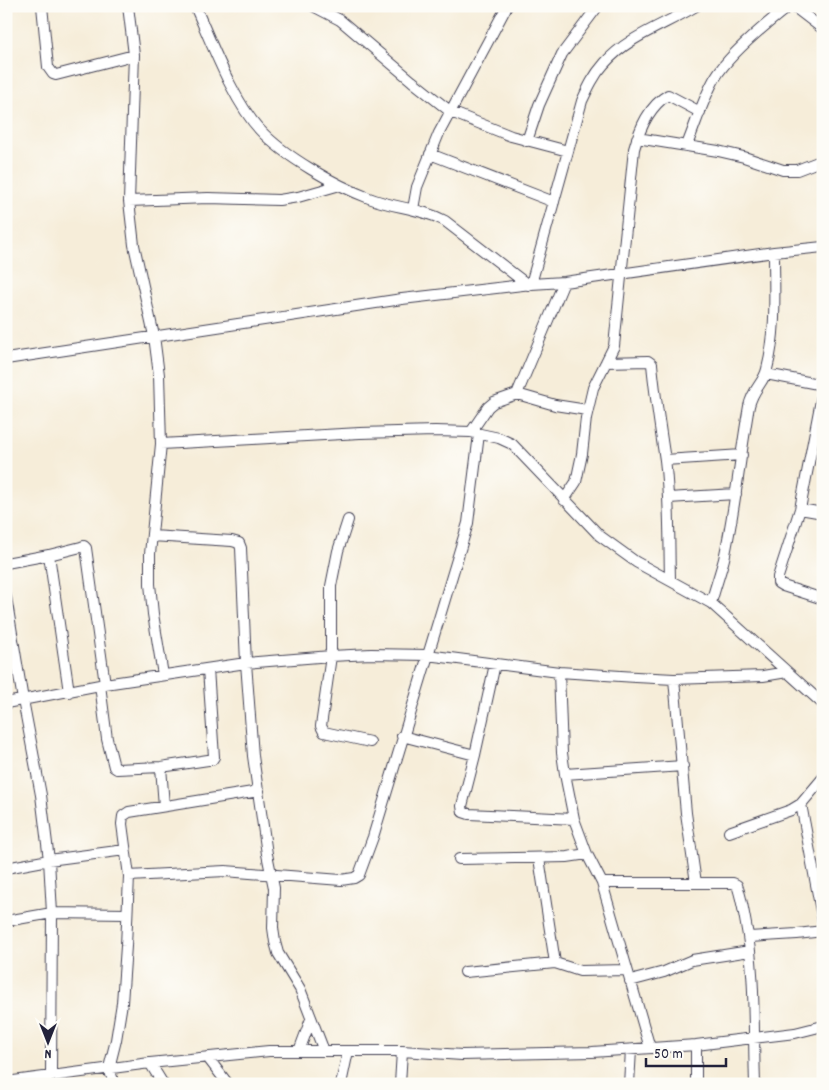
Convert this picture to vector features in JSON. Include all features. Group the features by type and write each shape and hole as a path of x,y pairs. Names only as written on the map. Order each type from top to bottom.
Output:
{"street":[{"path":"42,6 48,67 53,74 56,75 134,55"},
{"path":"128,6 134,55 129,201 134,245 154,336 159,374 161,444 150,554 150,584 163,675"},
{"path":"195,6 244,110 260,130 276,144 305,165 370,199 431,214 445,221 529,284"},
{"path":"313,6 346,24 451,112 511,136 568,152"},
{"path":"413,209 417,187 439,133 507,6"},
{"path":"527,141 539,105 562,54 598,6"},
{"path":"529,284 582,101 592,81 603,64 615,52 646,32 696,6"},
{"path":"687,145 716,77 739,50 767,24 791,6 823,29"},
{"path":"564,500 576,482 582,454 587,410 593,388 614,346 634,148 637,138 653,107 668,96 674,97 700,112"},
{"path":"637,138 687,145 744,157 784,170 797,170 823,160"},
{"path":"430,154 554,202"},
{"path":"129,201 208,198 280,200 340,185"},
{"path":"6,359 402,299 529,284 564,282 774,252 823,247"},
{"path":"711,603 724,560 751,396 766,374 773,340 774,252"},
{"path":"516,394 564,282"},
{"path":"606,362 648,361 652,364 655,401 665,460 670,579"},
{"path":"766,374 823,385"},
{"path":"823,390 800,509 781,565 778,582 783,586 823,599"},
{"path":"128,876 208,871 341,880 354,878 359,875 373,837 468,523 475,433 488,407 494,402 516,394 555,405 587,410"},
{"path":"161,444 360,433 435,431 475,433 499,438 512,444 600,536 636,562 711,603 819,701 823,689"},
{"path":"665,460 742,455"},
{"path":"668,498 736,494"},
{"path":"800,509 823,513"},
{"path":"348,520 338,551 331,586 331,656 322,730 370,742"},
{"path":"152,536 232,541 239,543 241,548 246,663 253,756 274,888 273,928 275,942 278,953 300,989 324,1051"},
{"path":"6,564 49,556 84,546 86,548 103,684 107,739 114,767 122,770 212,760 214,757 208,670"},
{"path":"49,556 69,692"},
{"path":"6,597 41,795 49,860 52,913 51,1076"},
{"path":"6,703 103,684 246,663 371,654 427,655 559,672 674,679 763,676 787,672"},
{"path":"495,664 462,806 463,812 469,814 574,819"},
{"path":"559,672 565,774 574,819 587,854 602,883 650,1048"},
{"path":"674,679 686,813 696,883"},
{"path":"402,736 475,755"},
{"path":"565,774 683,766"},
{"path":"161,767 164,806"},
{"path":"729,832 791,810 819,792 823,778"},
{"path":"114,1084 109,1068 122,1003 127,914 128,876 122,824 123,816 129,812 258,791"},
{"path":"801,804 821,893 823,922"},
{"path":"6,868 125,850"},
{"path":"459,859 566,857 587,854"},
{"path":"539,858 555,963"},
{"path":"602,883 733,883 737,885 750,951 755,1084"},
{"path":"6,921 52,913 127,914"},
{"path":"748,937 823,931"},
{"path":"630,981 664,972 692,960 750,951"},
{"path":"465,972 555,963 580,971 627,970"},
{"path":"299,1051 312,1019"},
{"path":"6,1082 150,1063 269,1051 402,1051 462,1055 592,1052 696,1045 795,1032 823,1026"},
{"path":"696,1045 696,1084"},
{"path":"628,1084 631,1050"},
{"path":"341,1084 348,1051"},
{"path":"400,1084 402,1051"},
{"path":"208,1058 228,1084"},
{"path":"150,1063 163,1084"}]}
